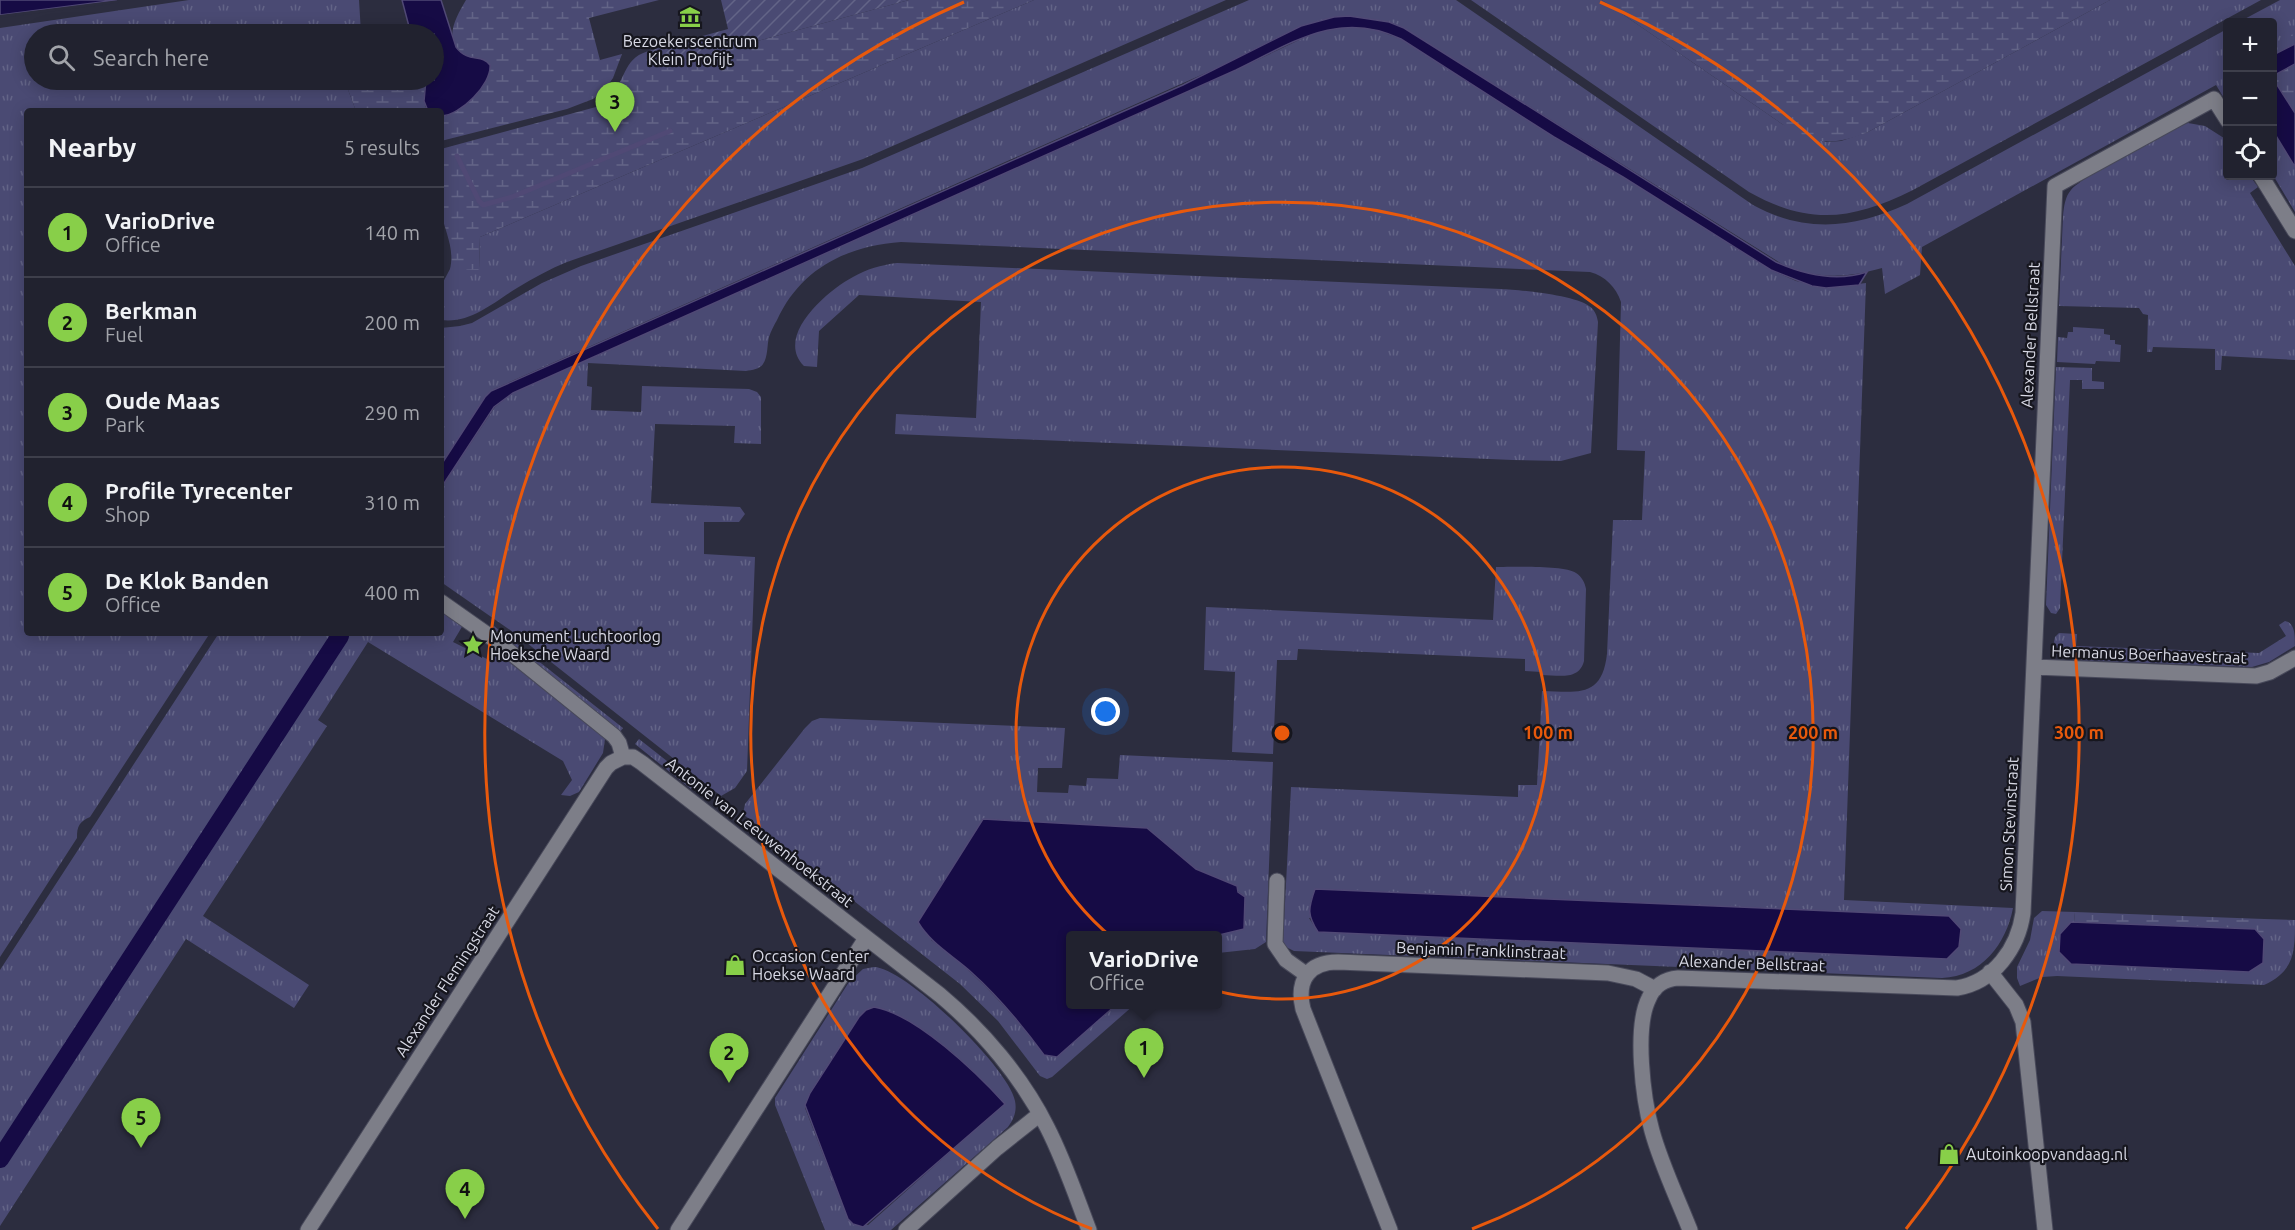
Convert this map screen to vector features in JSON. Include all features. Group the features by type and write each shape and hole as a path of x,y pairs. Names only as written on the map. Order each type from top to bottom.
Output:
{"street":[{"name":"Alexander Bellstraat","path":"2034,667 2055,186 2214,99 2223,114"},
{"path":"2263,180 2295,231"},
{"path":"444,604 495,640 614,736 620,743 623,757"},
{"name":"Hermanus Boerhaavestraat","path":"2034,667 2256,676 2270,672 2295,658"},
{"name":"Simon Stevinstraat","path":"1990,972 2010,952 2018,938 2021,924 2034,667"},
{"name":"Antonie van Leeuwenhoekstraat","path":"623,757 633,757 642,762 968,1020 1012,1072 1040,1114 1051,1135 1089,1230"},
{"name":"Alexander Flemingstraat","path":"308,1230 606,768 623,757"},
{"path":"1277,881 1275,944 1282,956 1307,975 1300,992 1302,1008 1390,1230"},
{"path":"678,1230 866,938"},
{"name":"Benjamin Franklinstraat","path":"1307,975 1319,965 1331,962 1385,964 1608,973 1636,979 1654,989"},
{"name":"Alexander Bellstraat","path":"1654,989 1666,980 1678,978 1951,989 1969,985 1990,972"},
{"path":"1990,972 2016,1005 2022,1018 2045,1230"},
{"path":"1654,989 1646,1005 1643,1032 1642,1070 1647,1112 1658,1148 1690,1230"},
{"path":"906,1230 1006,1140 1040,1114"}],"green space":[{"path":"189,0 359,0 360,24 27,24"},
{"path":"466,0 659,0 589,18 600,60 622,54 613,78 603,92 593,99 567,109 444,140 444,116 457,111 473,98 486,81 490,65 480,59 466,56 457,49 452,36 458,14"},
{"path":"721,0 909,0 657,68 652,50 728,29"},
{"path":"909,0 1034,0 480,237 479,270 450,269 451,254 444,223 444,148 596,107 611,95 631,62 643,53 652,50 657,68"},
{"path":"1034,0 1226,0 863,159 567,262 535,277 472,315 462,319 444,320 444,280 450,269 479,269 480,237"},
{"path":"1249,0 1456,0 1753,205 1773,214 1811,224 1849,223 1907,204 2223,31 2223,96 2216,85 1922,247 1920,275 1885,294 1882,268 1835,276 1812,274 1787,267 1404,28 1389,22 1349,16 1217,68 494,389 485,397 444,460 444,328 472,323 542,283 581,266 862,168"},
{"path":"1471,0 1602,0 1782,124 1826,142 1841,141 1868,132 2110,0 2261,0 2228,18 2223,18 2223,21 1913,190 1870,208 1831,215 1812,214 1771,203 1749,192"},
{"path":"1602,0 2110,0 1868,132 1844,140 1823,141 1804,136 1782,124"},
{"path":"2280,0 2295,0 2295,44 2277,53 2277,18 2246,18"},
{"path":"24,24 24,90 348,90 355,108 24,108 24,636 208,636 90,817 79,825 77,838 0,957 0,28"},
{"path":"1344,27 1373,29 1401,39 1554,137 1623,177 1771,270 1796,281 1826,288 1866,283 1844,900 2013,908 2005,934 1990,956 1969,971 1942,978 1294,951 1286,947 1283,942 1291,787 1518,797 1518,785 1537,785 1542,691 1567,692 1586,689 1600,678 1607,654 1613,520 1642,520 1645,451 1617,450 1621,302 1609,283 1590,272 901,242 881,244 844,255 828,263 799,286 774,326 768,340 765,361 758,368 746,371 588,363 587,386 592,387 591,410 641,412 642,386 749,389 757,392 761,397 761,444 734,443 735,426 655,424 651,503 740,507 745,514 739,522 704,522 704,554 755,557 747,771 735,788 721,796 513,632 444,584 444,484 495,407 513,393 1236,70 1316,32","holes":["1309,918 1961,929 1959,947 1947,959 1318,932"]},
{"path":"2295,33 2295,122 2277,93 2277,42"},
{"path":"2288,68 2289,80 2295,90 2295,113 2277,84 2277,75"},
{"path":"348,90 426,90 426,108 355,108"},
{"path":"2188,123 2205,126 2223,137 2223,180 2253,180 2258,187 2250,193 2295,266 2295,360 2222,356 2221,370 2215,370 2215,349 2153,347 2152,352 2147,352 2148,315 2143,314 2139,308 2059,306 2063,216 2069,193 2079,183 2108,164"},
{"path":"2277,138 2295,167 2295,212 2276,180"},
{"path":"897,263 1501,289 1572,299 1591,308 1598,322 1591,453 1561,461 1513,460 895,434 896,414 976,418 981,302 859,295 819,331 817,367 804,366 796,354 795,341 808,315 842,283 880,266"},
{"path":"2073,327 2104,329 2104,334 2110,335 2110,340 2115,340 2115,344 2121,345 2120,362 2096,361 2095,364 2057,362 2058,337 2067,338 2068,332 2073,332"},
{"path":"2056,367 2092,368 2092,381 2104,382 2104,389 2082,389 2082,380 2070,380 2060,608 2056,614 2051,613 2046,605"},
{"path":"1496,567 1570,570 1582,578 1586,589 1584,661 1578,672 1561,676 1525,671 1525,659 1298,649 1297,660 1277,660 1273,754 1232,752 1235,672 1204,670 1206,607 1493,620"},
{"path":"444,613 463,625 453,642 487,659 493,649 603,734 605,739 603,753 579,792 570,796 561,795 572,780 563,761 368,642 318,720 327,726 203,916 309,985 294,1008 186,939 0,1226 0,970 217,636 444,636"},
{"path":"2285,621 2293,627 2295,646 2269,662 2252,667 2073,660 2060,652 2054,642 2059,633 2077,634 2076,646 2259,653 2286,636 2279,625"},
{"path":"494,626 623,728 620,732 490,630"},
{"path":"820,718 1065,728 1062,768 1038,768 1037,792 1068,793 1069,785 1086,786 1087,778 1118,779 1120,755 1273,762 1266,942 1255,949 1222,953 1222,934 1244,929 1245,897 1238,891 1237,886 1196,869 1147,828 931,940 992,993 1044,1055 1057,1056 1111,1009 1129,1009 1052,1077 1047,1079 1040,1076 998,1021 960,984 743,814 745,804 812,721"},
{"path":"639,739 695,783 691,789 635,744"},
{"path":"2042,911 2075,912 2074,922 2071,922 2060,934 2059,952 2263,962 2264,919 2295,920 2295,941 2287,966 2282,973 2264,985 2057,976 2042,977 2020,986 2017,967 2030,940 2034,918"},
{"path":"2075,912 2264,919 2264,939 2255,929 2074,922"},
{"path":"874,967 889,972 909,984 954,1022 995,1066 1009,1086 1015,1101 1015,1112 1008,1127 891,1230 825,1230 775,1105 775,1098 849,982 863,969","holes":["874,1007 891,1012 945,1046 1004,1104 868,1225 848,1219 805,1108 810,1093 859,1017"]}],"shaded area":[{"path":"0,0 117,0 0,15"},
{"path":"402,0 441,0 456,47 466,55 486,61 490,65 486,81 473,98 457,111 444,116 444,108 427,108 424,101 425,90 444,90 444,24 408,24"},
{"path":"1349,16 1389,22 1404,28 1776,262 1821,276 1844,276 1867,272 1859,285 1826,288 1812,286 1771,270 1623,177 1554,137 1401,39 1357,27 1336,29 1296,40 1236,70 513,393 494,407 444,483 444,460 491,391 1183,85 1301,26 1334,17"},
{"path":"2295,44 2295,64 2277,74 2277,53"},
{"path":"2277,85 2295,113 2295,167 2277,138"},
{"path":"983,819 1147,828 1196,869 1237,886 1238,892 1245,897 1244,929 1222,934 1222,931 1066,931 1066,1009 1111,1009 1057,1057 1044,1055 991,991 935,943 918,922"},
{"path":"1315,889 1949,916 1961,929 1959,947 1947,959 1318,932 1310,912"},
{"path":"2071,922 2255,929 2264,939 2263,963 2249,972 2071,964 2059,952 2060,934"},
{"path":"874,1007 891,1012 908,1021 945,1046 1005,1104 863,1227 853,1224 848,1219 805,1105 810,1093 859,1017 866,1010"}],"pier":[{"path":"120,0 118,3 0,18 0,15"}],"waterway":[{"path":"457,156 483,205 512,197 670,131"},
{"path":"0,1159 340,636"}],"place":[{"name":"Bezoekerscentrum Klein Profijt","path":"690,17"},
{"name":"Oude Maas","path":"615,132"},
{"name":"Monument Luchtoorlog Hoeksche Waard","path":"473,645"},
{"name":"Occasion Center Hoekse Waard","path":"735,965"},
{"name":"VarioDrive","path":"1144,1078"},
{"name":"Berkman","path":"729,1083"},
{"name":"De Klok Banden","path":"141,1148"},
{"name":"Autoinkoopvandaag.nl","path":"1949,1154"},
{"name":"Profile Tyrecenter","path":"465,1219"}]}
